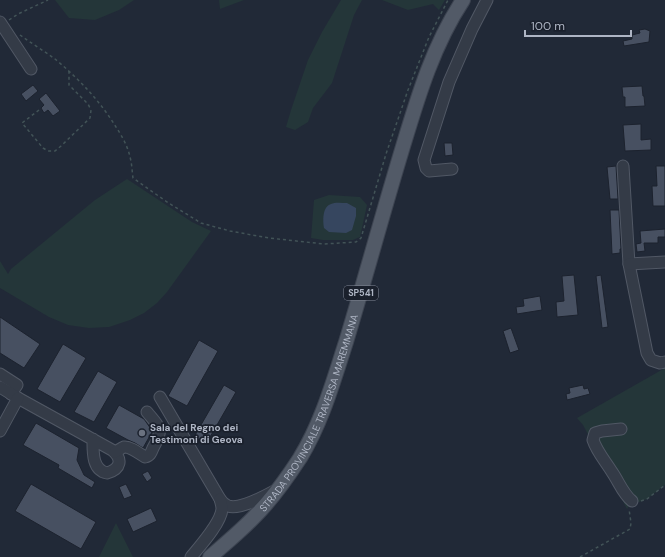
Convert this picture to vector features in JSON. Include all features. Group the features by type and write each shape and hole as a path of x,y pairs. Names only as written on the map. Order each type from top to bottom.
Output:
{"main road":[{"name":"STRADA PROVINCIALE TRAVERSA MAREMMANA","path":"210,557 256,515 278,490 304,451 315,430 324,408 351,326 423,82 441,39 462,0"}],"street":[{"path":"452,169 429,171 426,168 424,160 449,82 472,29 487,0"},
{"path":"4,26 31,70"},
{"path":"623,166 629,264 647,353 654,361 660,363 665,362"},
{"path":"629,264 665,262"},
{"path":"0,374 17,385 0,431"},
{"path":"0,387 115,452 119,461 118,466 107,473 98,468 93,452 93,440"},
{"path":"160,397 224,504 229,506 241,506 278,490"},
{"path":"115,452 125,447 145,457 150,454 160,434 157,424 147,412"},
{"path":"621,429 599,431 594,434 592,440 627,497 632,501"},
{"path":"191,557 206,539 220,518 222,507 220,499"}],"path":[{"path":"48,0 18,14 4,26 54,59 75,76 96,99 108,114 122,137 130,157 133,178 166,202 201,223 230,231 269,238 324,244 356,242 361,238 386,154 408,90 429,37 448,0"},
{"path":"38,110 22,123 43,148 48,151 55,151 62,146 90,118 91,110 88,104 69,84 69,71"},
{"path":"580,557 630,529 632,523 629,514 629,507 632,501 639,502 647,499 665,485"}],"shaded area":[{"path":"55,0 134,0 119,10 95,20 69,18"},
{"path":"219,0 244,0 220,9"},
{"path":"341,0 362,0 354,15 332,83 313,108 308,122 295,130 286,127 308,60 322,32"},
{"path":"382,0 445,0 439,10 433,4 408,10"},
{"path":"127,179 192,222 211,231 167,292 157,303 144,313 130,320 109,327 89,328 68,325 49,317 0,288 0,261 8,274 11,269 95,200"},
{"path":"329,195 360,197 367,205 360,237 353,240 323,240 311,238 314,200"},
{"path":"665,368 665,485 647,499 639,502 632,501 627,509 583,425 577,418"},
{"path":"116,523 133,557 99,557"}],"water":[{"path":"333,203 347,203 356,208 356,216 352,230 346,233 329,232 324,228 323,222 326,208"}],"building":[{"path":"645,29 650,31 649,42 624,46 623,41 632,39 632,35 640,33 639,30"},
{"path":"33,85 38,91 26,101 21,94"},
{"path":"642,86 645,106 625,107 625,97 623,97 622,87"},
{"path":"46,93 60,111 53,116 48,110 44,113 41,108 44,105 39,99"},
{"path":"641,124 641,140 651,139 651,150 625,151 623,125"},
{"path":"444,143 452,143 453,155 445,156"},
{"path":"616,166 618,199 610,199 607,167"},
{"path":"656,166 665,166 665,206 653,206 652,186 657,186"},
{"path":"610,210 619,210 620,253 612,254"},
{"path":"665,229 665,237 658,237 658,243 644,243 645,251 637,252 636,244 641,243 640,231"},
{"path":"574,275 578,315 557,317 556,302 564,301 562,276"},
{"path":"601,275 608,327 602,328 596,276"},
{"path":"540,296 542,310 517,314 516,307 524,306 523,299"},
{"path":"0,317 40,344 24,368 0,353"},
{"path":"511,328 519,350 510,353 503,331"},
{"path":"199,340 218,351 187,406 168,396"},
{"path":"63,344 86,358 60,402 37,389"},
{"path":"98,371 117,382 94,422 74,412"},
{"path":"224,385 236,392 206,444 194,437"},
{"path":"583,385 584,389 588,388 590,394 567,400 566,394 570,393 569,388"},
{"path":"119,405 144,419 151,429 152,432 143,448 106,428"},
{"path":"36,423 79,448 77,460 84,475 95,482 92,488 58,468 59,465 23,445"},
{"path":"148,471 152,478 147,482 142,474"},
{"path":"31,484 96,522 81,549 15,511"},
{"path":"126,484 132,496 124,499 119,487"},
{"path":"151,508 157,521 133,532 127,519"}],"place":[{"name":"Sala del Regno dei Testimoni di Geova","path":"142,433"}]}
